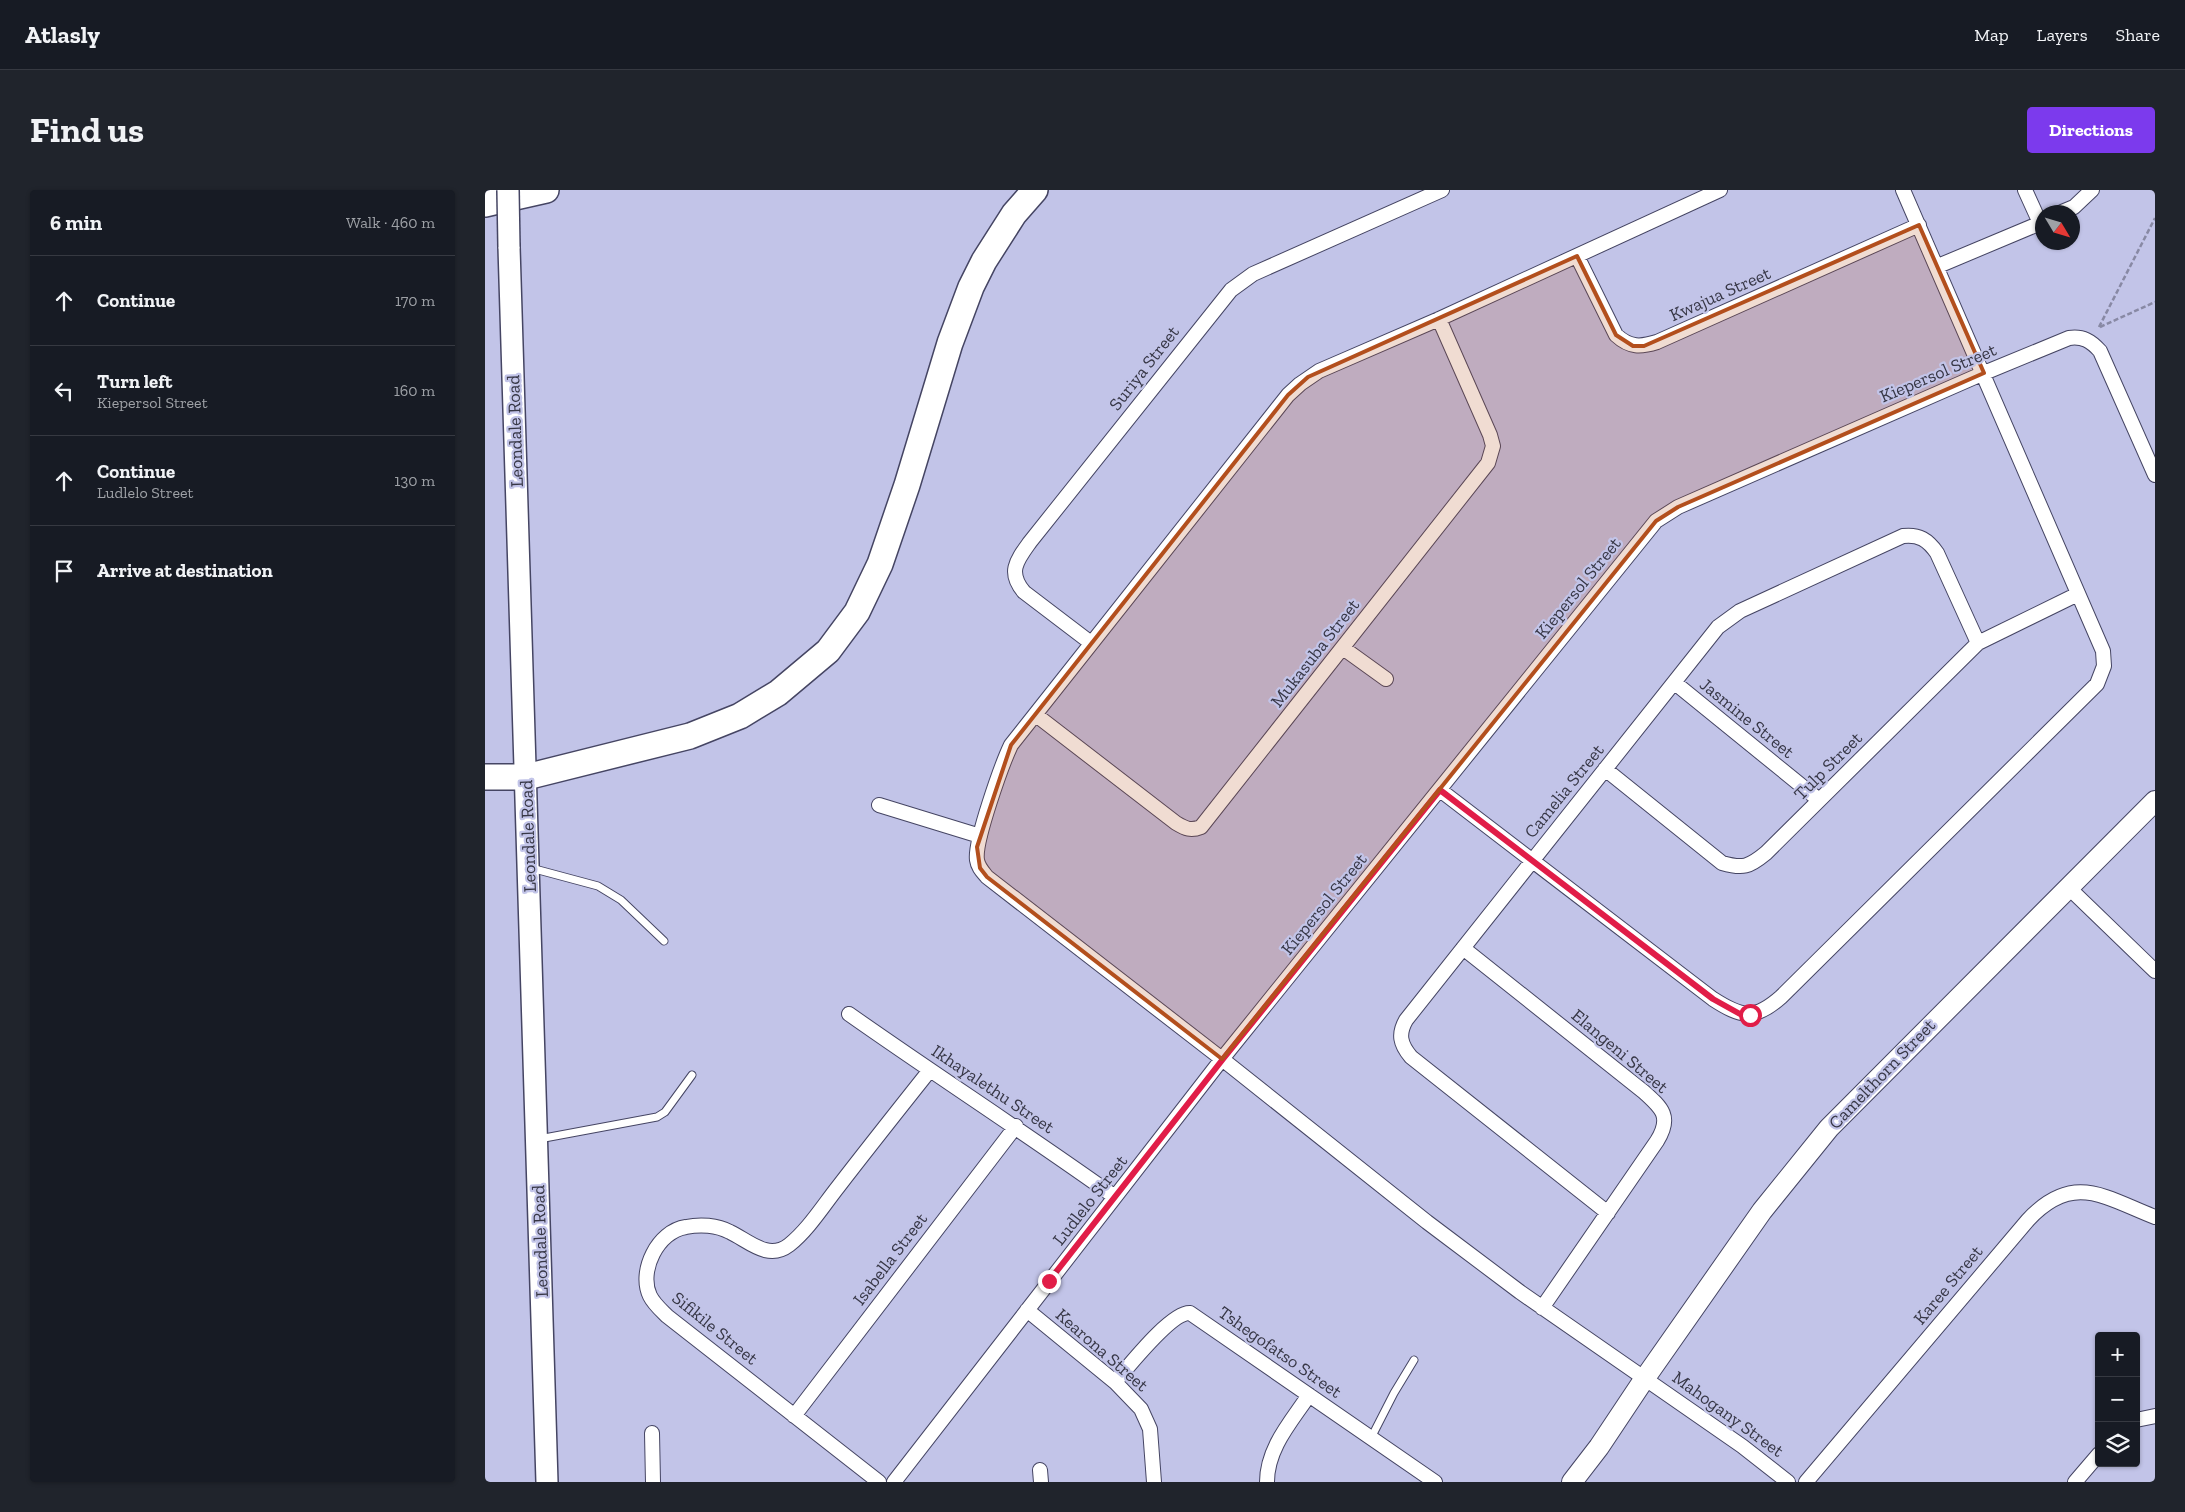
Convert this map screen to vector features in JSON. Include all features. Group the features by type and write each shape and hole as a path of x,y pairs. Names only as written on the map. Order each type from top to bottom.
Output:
{"highway":[{"path":"485,204 546,190"},
{"path":"485,777 526,777 690,736 740,716 778,694 828,651 857,612 880,564 907,485 950,343 971,287 1014,214 1035,190"}],"main road":[{"name":"Leondale Road","path":"508,190 547,1482"}],"street":[{"name":"Suriya Street","path":"1091,644 1024,592 1018,584 1015,576 1015,567 1020,556 1036,534 1231,290 1253,274 1442,190"},
{"name":"Mahogany Street","path":"1720,190 1439,319 1319,371 1300,384 1288,395 1011,745 1004,759 980,836 977,859 979,868 987,877 1223,1059 1427,1222 1542,1308 1742,1446 1788,1482"},
{"path":"1440,790 1713,999 1740,1014 1750,1015 1765,1010 1781,998 2097,684 2105,666 2103,651 1938,266 1903,190"},
{"path":"2025,190 2035,210"},
{"path":"2076,205 2092,190"},
{"name":"Kwajua Street","path":"1577,256 1617,336 1623,342 1633,346 1644,346 1666,338 1919,225"},
{"path":"1938,266 2035,225"},
{"name":"Mukasuba Street","path":"1036,715 1176,823 1186,829 1194,829 1201,826 1489,463 1493,446 1490,435 1439,319"},
{"name":"Kiepersol Street","path":"1223,1059 1656,521 1678,507 1984,373 2069,338 2079,337 2088,340"},
{"path":"2088,340 2099,351 2155,475"},
{"name":"Camelia Street","path":"1608,1213 1411,1057 1404,1049 1400,1039 1401,1029 1406,1020 1718,627 1741,610 1903,536 1913,535 1924,538 1937,553 1977,643"},
{"name":"Tulp Street","path":"1605,769 1722,863 1735,867 1745,867 1754,863 1977,643 2078,594"},
{"path":"1343,648 1386,679"},
{"name":"Jasmine Street","path":"1675,683 1819,800"},
{"name":"Camelthorn Street","path":"1572,1482 1599,1447 1645,1378 1762,1212 1829,1128 2155,801"},
{"path":"879,805 980,836"},
{"path":"2068,887 2155,971"},
{"name":"Elangeni Street","path":"1463,948 1644,1092 1661,1109 1665,1121 1661,1134 1542,1308"},
{"name":"Ikhayalethu Street","path":"849,1014 1016,1126 1115,1196"},
{"name":"Ludlelo Street","path":"894,1482 1223,1059"},
{"name":"Sifikile Street","path":"879,1482 667,1316 649,1295 647,1285 652,1256 659,1244 668,1234 683,1227 701,1225 716,1227 730,1231 760,1249 771,1252 780,1251 797,1238 812,1220 930,1070"},
{"name":"Isabella Street","path":"794,1416 1016,1126"},
{"name":"Karee Street","path":"1805,1482 2028,1220 2048,1201 2065,1193 2085,1192 2099,1195 2155,1217"},
{"name":"Kearona Street","path":"1027,1310 1115,1382 1141,1409 1146,1417 1152,1440 1154,1482"},
{"name":"Tshegofatso Street","path":"1115,1382 1169,1322 1184,1313 1190,1313 1435,1482"},
{"path":"1267,1482 1269,1459 1279,1440 1309,1395"},
{"path":"2140,1419 2155,1416"},
{"path":"652,1433 653,1482"},
{"path":"2075,1482 2095,1459"}],"lane":[{"path":"529,868 599,886 621,900 663,941"},
{"path":"537,1139 657,1116 665,1112 692,1075"},
{"path":"1371,1438 1394,1393 1414,1360"}],"path":[{"path":"2088,340 2099,328 2155,218"},
{"path":"2099,328 2155,302"}],"highlighted area":[{"path":"1919,225 1984,373 1678,507 1656,521 1222,1059 987,877 980,868 977,847 1011,745 1288,395 1308,377 1577,256 1616,335 1633,346 1644,346"}],"route":[{"path":"1049,1281 1223,1059 1440,790 1713,999 1740,1014 1750,1015"}]}
